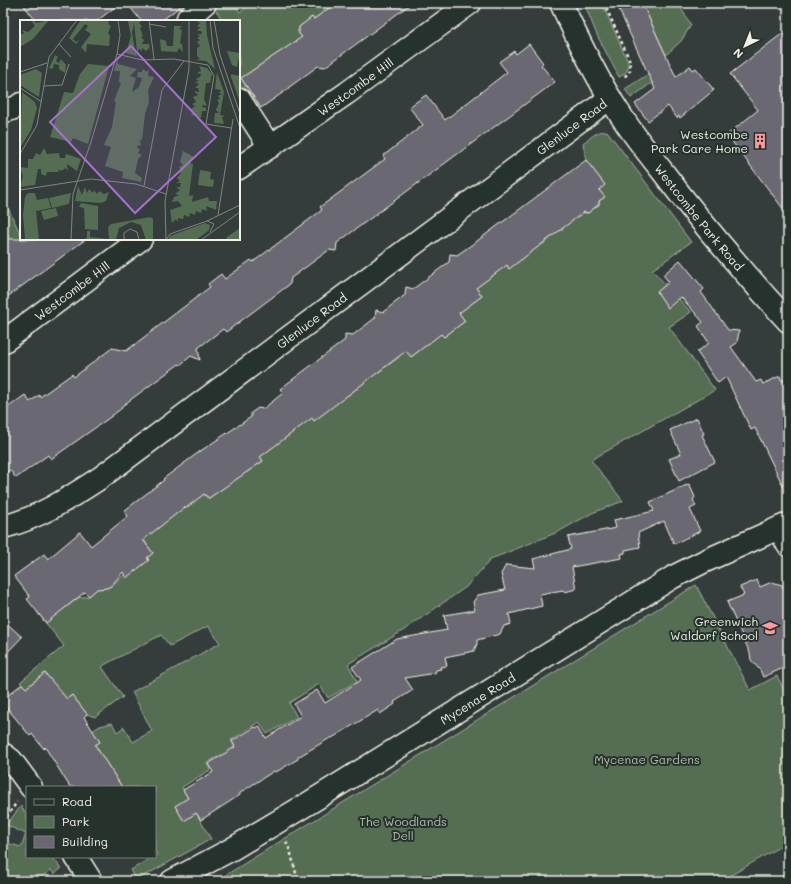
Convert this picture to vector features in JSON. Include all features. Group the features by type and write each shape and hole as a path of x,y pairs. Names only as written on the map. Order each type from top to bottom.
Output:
{"street":[{"path":"189,20 188,18 205,3"},
{"name":"Westcombe Hill","path":"240,167 347,93 470,3"},
{"name":"Westcombe Park Road","path":"561,3 589,62 614,90 643,146 693,212 725,251 788,321"},
{"name":"Glenluce Road","path":"3,527 32,517 58,505 100,478 614,90"},
{"path":"240,101 270,147"},
{"path":"3,112 20,105"},
{"name":"Westcombe Hill","path":"3,342 140,240"},
{"name":"Mycenae Road","path":"172,881 232,849 310,803 673,577 705,561 785,533"},
{"path":"3,754 11,760 26,793"},
{"path":"77,858 91,881"}],"path":[{"path":"604,3 630,61 630,70 628,74 614,90"},
{"path":"3,822 26,793"},
{"path":"290,850 298,881"}],"green space":[{"path":"217,3 233,3 240,12 253,3 332,3 329,5 329,9 314,19 311,17 306,25 303,24 299,27 299,30 297,31 308,45 272,66 268,60 241,78 246,86 242,89 240,86 240,20 222,20 213,6"},
{"path":"584,3 602,3 628,62 626,71 619,77 597,35"},
{"path":"642,3 678,3 691,25 681,41 666,55"},
{"path":"661,66 665,73 631,98 625,89"},
{"path":"607,131 691,242 652,270 691,312 669,327 715,390 591,460 623,501 592,513 558,532 491,559 466,587 404,630 348,664 357,681 328,698 319,684 289,703 297,717 267,734 259,722 231,740 239,755 226,763 221,755 207,763 210,770 182,787 188,798 184,820 196,813 211,839 137,880 131,870 150,858 156,858 157,854 156,786 121,786 111,770 96,779 93,746 99,742 86,735 100,726 112,723 117,732 124,727 133,742 152,731 132,692 220,643 208,626 170,646 161,635 106,664 102,667 123,697 95,717 87,714 72,695 64,701 45,673 26,688 20,682 64,646 37,612 43,606 64,609 78,598 89,596 100,586 102,588 111,586 124,575 126,577 148,560 147,558 153,553 145,542 145,538 181,502 186,508 195,502 193,499 203,493 207,498 209,498 220,490 239,465 246,473 263,461 259,455 341,388 347,396 359,387 370,367 376,374 398,358 400,343 411,357 433,340 431,320 444,337 465,321 452,304 464,295 471,304 482,296 475,286 503,261 509,268 533,238 540,246 550,239 544,230 578,205 584,213 588,213 599,205 599,201 604,197 599,190 604,185 586,160 583,143 598,132"},
{"path":"3,198 20,233 20,251 3,229"},
{"name":"Mycenae Gardens","path":"696,585 750,690 777,676 788,698 788,842 721,881 216,881"},
{"path":"21,806 26,814 26,834 6,825"},
{"path":"26,834 26,858 54,858 61,869 54,874 51,870 35,881 3,881 3,842 21,847"}],"building":[{"path":"22,3 120,3 98,20 35,20"},
{"path":"127,3 185,3 162,20 140,20"},
{"path":"329,3 412,3 325,67 318,66 261,108 241,78 302,37 299,34 299,27 312,17 314,19 329,8"},
{"path":"616,3 642,3 676,77 690,66 693,70 696,68 714,90 680,118 679,116 677,118 668,106 648,121 635,104 655,89"},
{"path":"788,29 788,215 727,135 758,110 730,74"},
{"path":"529,44 543,63 541,65 555,82 337,243 336,251 329,250 291,278 290,284 226,332 223,329 198,348 200,360 191,356 122,406 122,408 109,418 51,459 48,455 16,478 10,470 3,475 3,411 25,395 30,402 39,395 40,397 72,374 74,377 112,348 126,351 210,287 208,284 221,274 225,279 251,260 253,262 322,210 320,207 385,159 383,156 423,125 409,107 426,95 445,120 507,72 499,62 514,51 516,54"},
{"path":"586,160 605,185 599,190 605,197 588,213 584,212 509,269 507,265 476,288 482,296 459,313 465,321 444,337 441,334 411,357 406,351 314,421 312,418 260,457 263,461 209,498 204,494 186,508 185,507 143,540 153,553 147,558 149,560 126,578 123,572 111,586 107,588 97,589 89,596 85,592 46,623 27,599 30,597 14,576 44,554 48,559 80,532 91,546 128,516 124,511 199,452 251,417 251,413 258,408 263,409 283,393 280,389 345,340 345,334 353,335 375,318 376,310 383,312 405,295 406,287 413,289 449,262 450,254 457,255"},
{"path":"3,239 85,240 3,300"},
{"path":"680,260 704,289 701,292 728,330 739,331 737,343 731,347 756,382 761,380 763,384 780,376 781,380 784,380 788,388 788,496 755,428 751,430 726,377 718,383 697,352 709,343 698,326 703,322 681,297 668,308 657,292 669,282 663,275"},
{"path":"697,418 704,434 702,435 715,462 679,481 669,459 681,454 670,430"},
{"path":"689,484 695,497 693,500 696,506 690,509 700,531 674,544 664,521 638,533 640,547 625,550 625,553 621,554 622,558 572,567 576,589 565,592 563,590 540,594 542,606 509,614 511,624 504,626 500,634 477,640 474,651 445,657 447,666 440,667 441,669 436,670 435,673 405,678 413,690 394,702 395,704 380,714 378,710 298,757 298,759 276,772 274,771 201,820 196,813 184,821 175,806 188,798 183,790 213,772 208,764 235,747 232,741 259,726 266,738 301,716 294,704 317,690 325,703 361,680 352,667 397,639 447,630 444,615 475,610 473,602 478,595 505,590 501,574 506,565 535,568 533,559 571,549 568,537 616,528 614,520 654,511 650,502"},
{"path":"757,580 760,587 772,582 782,585 788,598 788,666 763,677 760,670 751,660 750,653 727,602 744,595 740,587"},
{"path":"3,620 22,637 3,657"},
{"path":"45,673 67,699 72,695 87,714 84,717 100,742 95,745 121,786 69,786 45,747 44,749 32,734 30,736 3,703 3,699 22,684 26,688"}],"place":[{"name":"Westcombe Park Care Home","path":"760,141"},
{"name":"Greenwich Waldorf School","path":"770,628"}],"park label":[{"name":"The Woodlands Dell","path":"403,828"}]}
